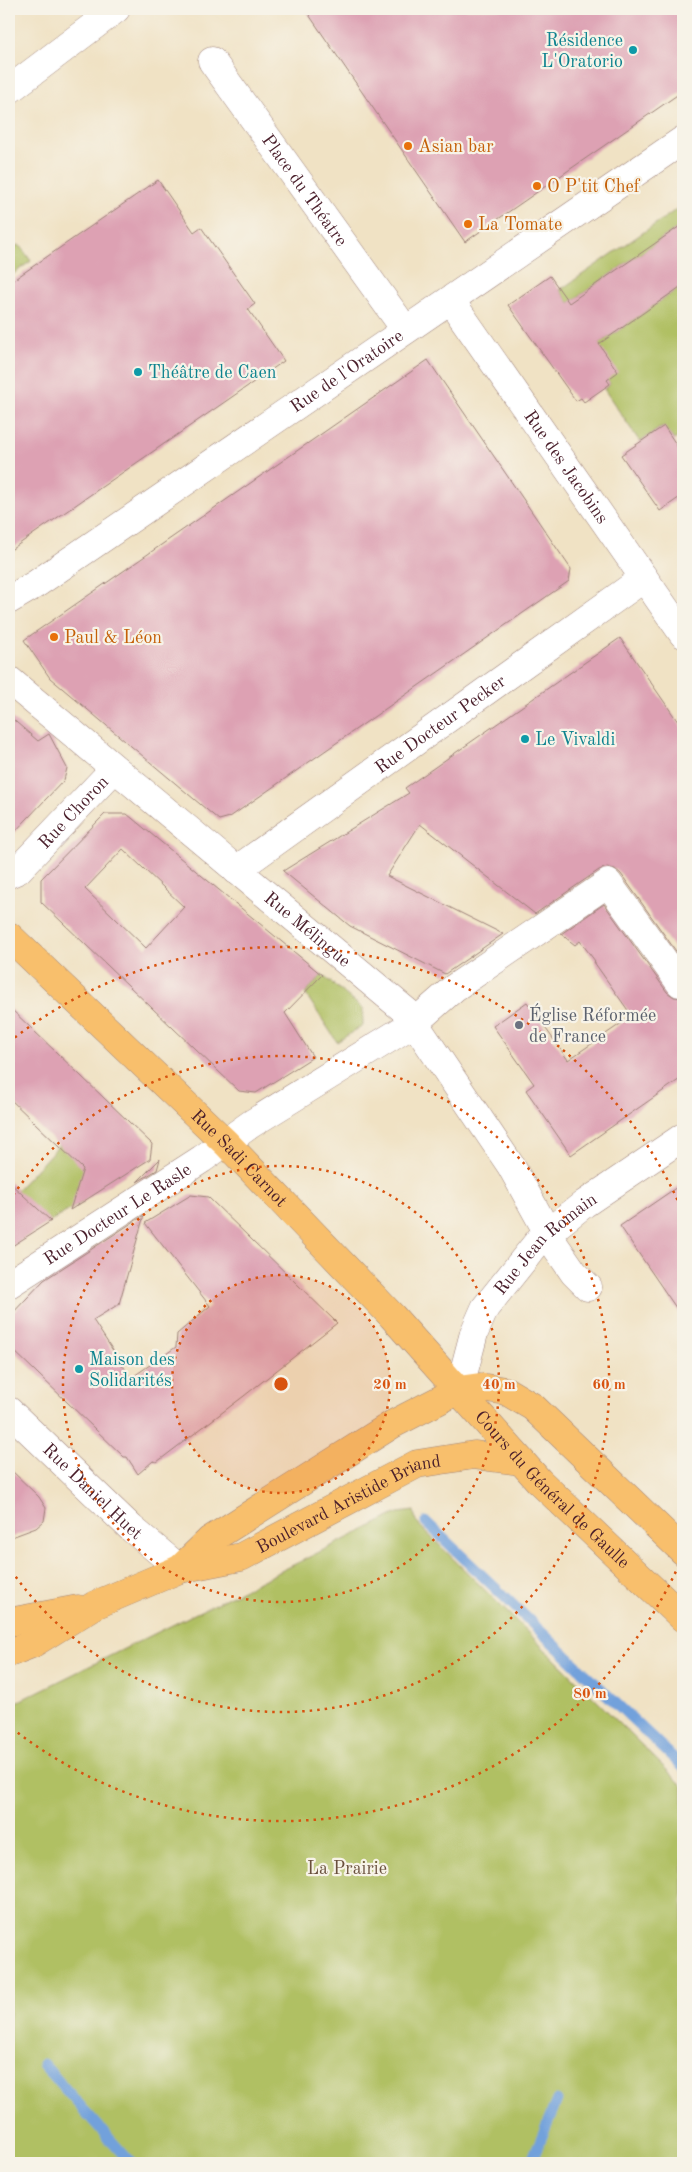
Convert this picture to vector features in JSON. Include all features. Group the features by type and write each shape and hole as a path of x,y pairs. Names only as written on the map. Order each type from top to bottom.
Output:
{"main road":[{"name":"Rue Sadi Carnot","path":"9,936 226,1143 392,1316 459,1390"},
{"name":"Cours du Général de Gaulle","path":"459,1390 480,1387 506,1391 533,1407 683,1551"},
{"name":"Cours du Général de Gaulle","path":"459,1390 539,1481 683,1618"},
{"name":"Boulevard Aristide Briand","path":"180,1569 218,1534 393,1424 459,1390"},
{"name":"Boulevard Aristide Briand","path":"9,1653 32,1644 94,1605 180,1569 242,1557 417,1464 474,1455 521,1461"},
{"name":"Boulevard Aristide Briand","path":"9,1622 94,1605"}],"street":[{"path":"9,90 116,9"},
{"name":"Place du Théatre","path":"212,61 397,318"},
{"name":"Rue de l'Oratoire","path":"9,600 36,584 683,140"},
{"name":"Rue des Jacobins","path":"450,301 683,634"},
{"name":"Rue Docteur Pecker","path":"236,870 644,578"},
{"name":"Rue Mélingue","path":"9,680 402,1008 511,1166 546,1232 574,1273 588,1287"},
{"name":"Rue Choron","path":"9,874 18,870 114,769"},
{"name":"Rue Docteur Le Rasle","path":"9,1284 226,1143 251,1124 414,1023 454,988 608,882 680,983"},
{"name":"Rue Jean Romain","path":"459,1390 474,1333 485,1308 546,1232 683,1137"},
{"name":"Rue Daniel Huet","path":"9,1412 131,1528 180,1569"}],"green space":[{"path":"683,205 683,224 569,303 560,290"},
{"path":"17,245 21,247 31,261 9,277 9,251"},
{"path":"683,285 683,434 674,440 663,426 640,442 604,389 610,384 607,380 599,344"},
{"path":"322,975 363,1009 363,1025 337,1042 305,993"},
{"path":"59,1145 89,1173 77,1187 83,1202 46,1224 13,1194"},
{"name":"La Prairie","path":"414,1511 416,1522 683,1786 683,2163 9,2163 9,1706 398,1513"}],"building":[{"path":"305,9 683,9 683,91 465,242"},
{"name":"Théâtre de Caen","path":"158,180 194,232 201,227 255,304 248,309 284,361 9,551 9,283"},
{"path":"683,224 683,285 599,344 618,372 607,380 610,384 584,402 581,398 576,401 508,305 550,276 569,303"},
{"path":"428,360 571,569 569,581 230,817 219,820 50,678 24,640"},
{"path":"664,426 683,455 683,495 660,511 621,455"},
{"path":"620,638 683,729 683,961 621,874 615,869 607,867 599,870 535,914 420,824 387,876 503,934 445,974 350,926 283,871 409,793 405,788"},
{"path":"9,716 38,741 49,734 67,768 64,780 9,838"},
{"path":"105,814 127,814 322,975 285,1013 313,1057 256,1093 239,1091 41,902 41,879","holes":["123,849 184,907 146,948 85,889"]},
{"name":"Église Réformée de France","path":"604,904 667,992 674,997 683,998 683,1077 571,1155 526,1090 534,1084 493,1026 527,1002 568,1060 632,1016 580,941 575,945 561,934"},
{"path":"9,1007 152,1144 150,1159 70,1210 83,1169 9,1098"},
{"path":"160,1159 157,1170 137,1182"},
{"path":"9,1182 51,1221 9,1248"},
{"path":"683,1183 683,1318 620,1226"},
{"path":"191,1195 208,1197 337,1323 244,1396 157,1462 153,1461 138,1474 127,1457 124,1457 9,1346 9,1317 44,1280 144,1215 119,1304 93,1320 131,1378 176,1347 177,1334 210,1306 145,1223"},
{"path":"9,1468 39,1497 46,1508 44,1521 36,1528 9,1538"}],"waterway":[{"path":"426,1522 683,1767"},
{"path":"43,2064 131,2163"},
{"path":"531,2163 557,2100"}],"place":[{"name":"Résidence L'Oratorio","path":"633,50"},
{"name":"Asian bar","path":"408,146"},
{"name":"O P'tit Chef","path":"537,186"},
{"name":"La Tomate","path":"468,224"},
{"name":"Théâtre de Caen","path":"138,372"},
{"name":"Paul & Léon","path":"54,637"},
{"name":"Le Vivaldi","path":"525,739"},
{"name":"Église Réformée de France","path":"519,1025"},
{"name":"Maison des Solidarités","path":"79,1369"}]}
